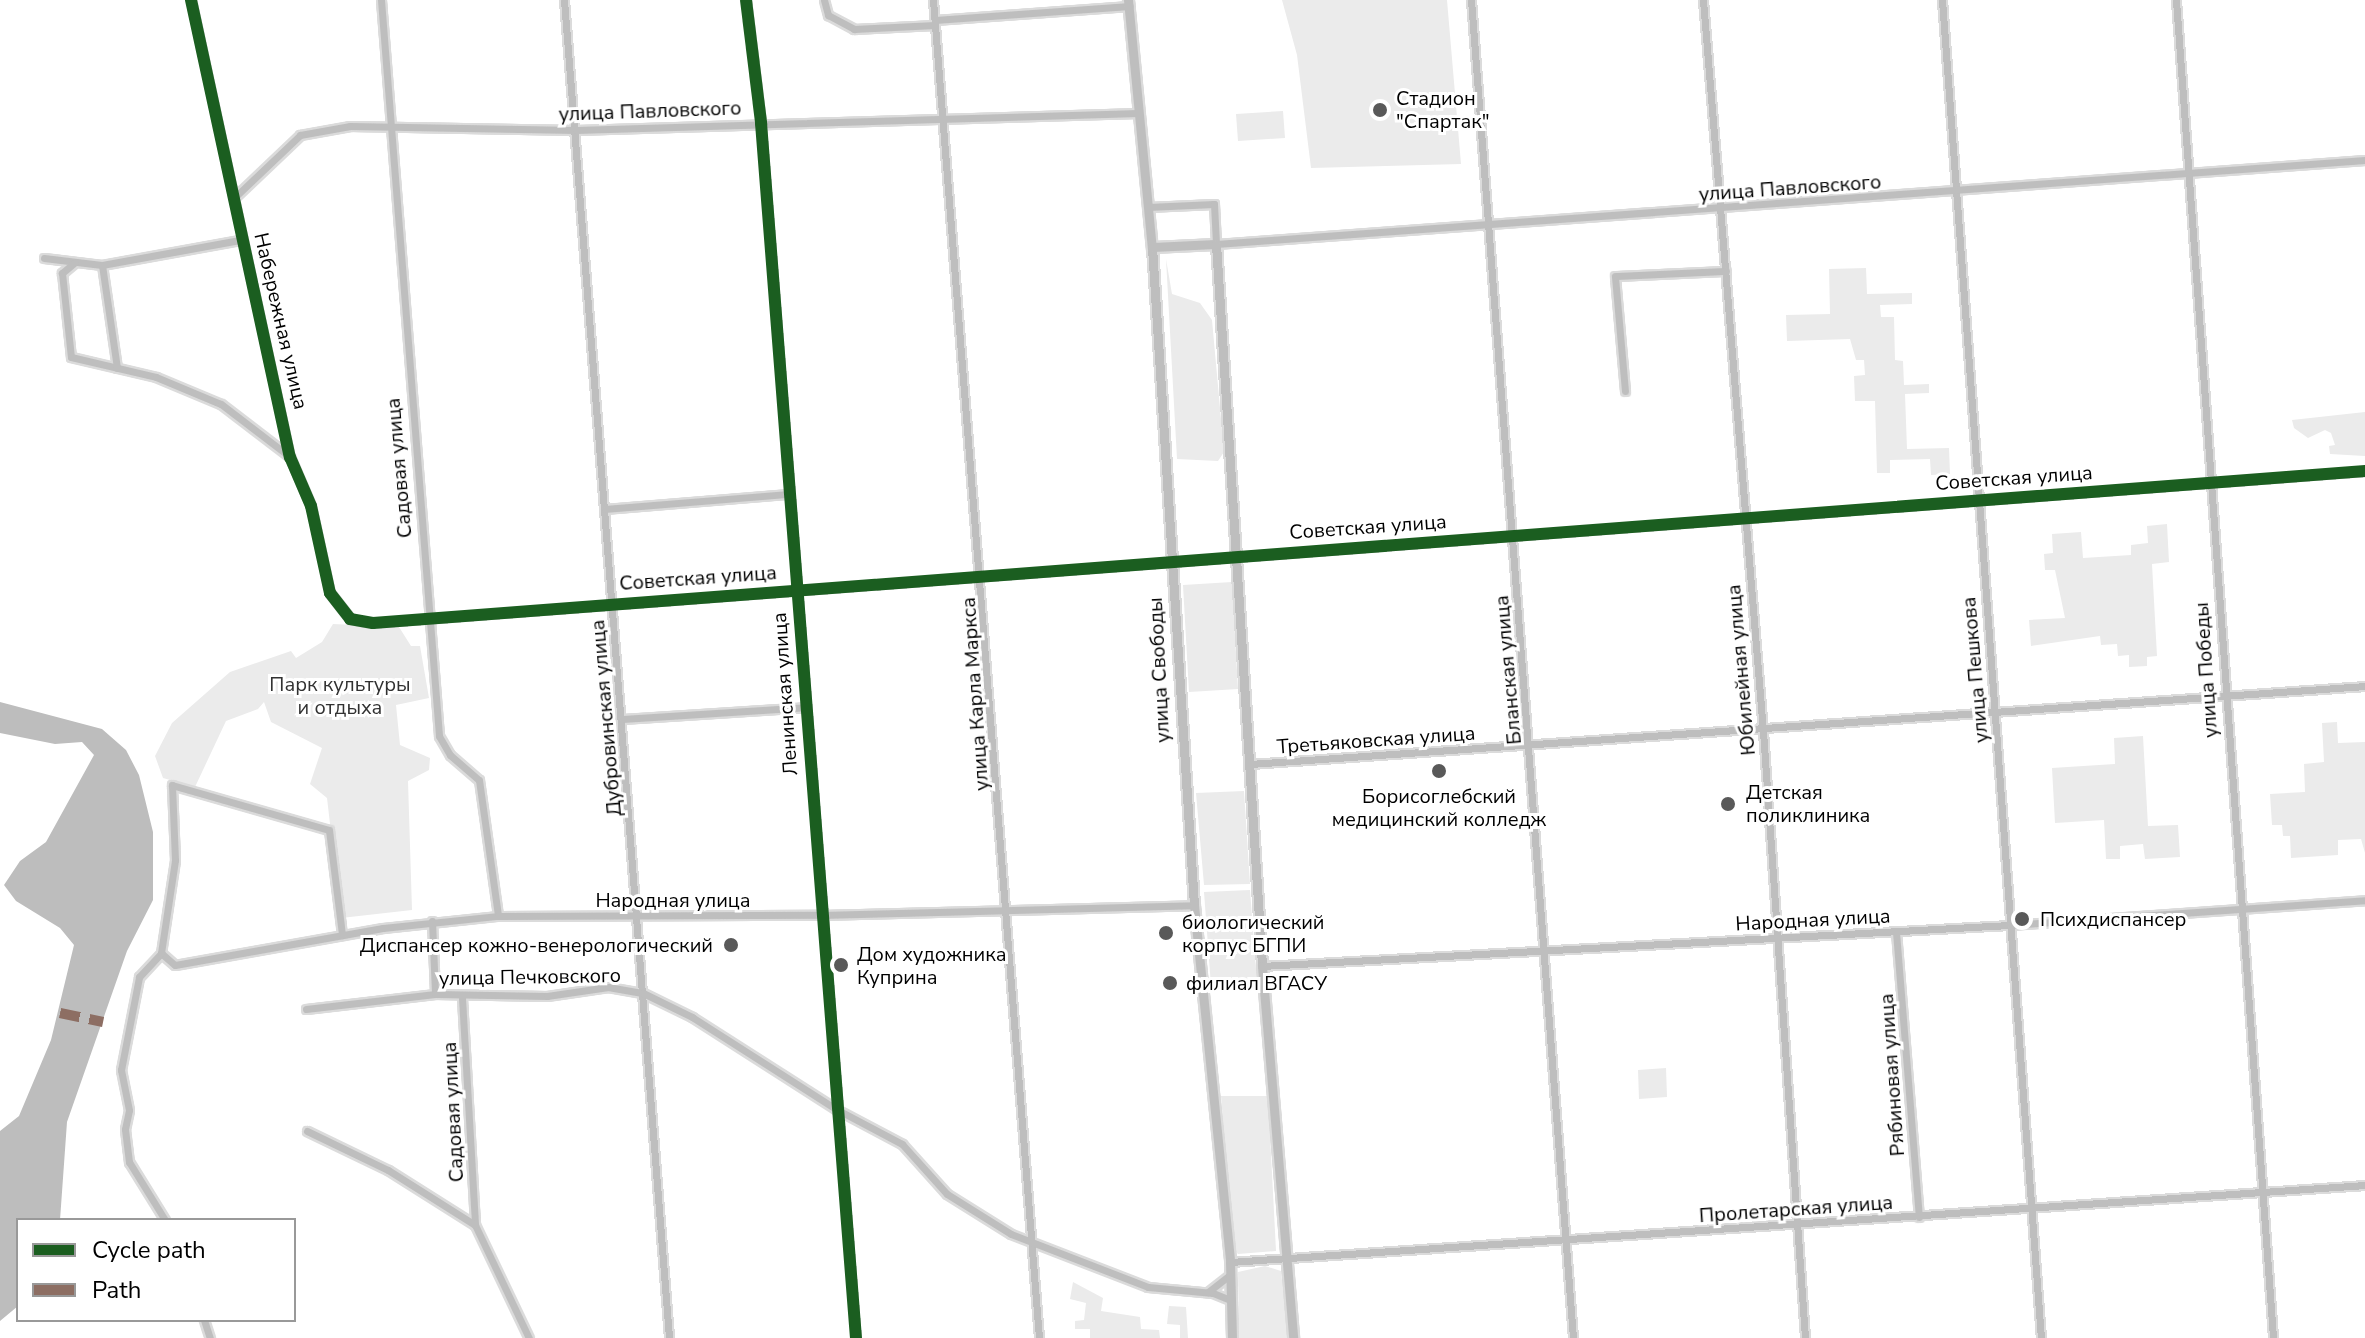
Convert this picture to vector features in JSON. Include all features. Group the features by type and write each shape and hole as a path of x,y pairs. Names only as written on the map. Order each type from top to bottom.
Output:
{"main road":[{"name":"улица Свободы","path":"1128,3 1152,247 1194,905 1230,1262 1232,1338"},
{"path":"1152,247 1216,244 1262,966 1293,1338"}],"street":[{"name":"Набережная улица","path":"191,0 235,197 240,240 290,457 311,506 330,593 350,619 373,623"},
{"name":"Садовая улица","path":"381,0 439,736 450,755 479,780 498,916"},
{"name":"Дубровинская улица","path":"564,0 669,1338"},
{"name":"Ленинская улица","path":"746,0 761,123 856,1338"},
{"path":"824,0 828,15 854,29 1128,3"},
{"name":"улица Карла Маркса","path":"933,0 941,121 983,577 1039,1338"},
{"name":"Бланская улица","path":"1471,0 1573,1338"},
{"name":"Юбилейная улица","path":"1703,0 1763,731 1805,1338"},
{"name":"улица Пешкова","path":"1942,0 2041,1338"},
{"name":"улица Победы","path":"2176,0 2224,699 2273,1338"},
{"name":"улица Павловского","path":"235,197 300,135 350,126 576,130 1139,113"},
{"name":"улица Павловского","path":"1216,244 2365,160"},
{"path":"1148,207 1214,204 1216,244"},
{"path":"44,258 102,265 240,240"},
{"path":"74,263 62,273 71,357 117,368 221,404 290,457"},
{"path":"102,265 117,368"},
{"path":"1625,391 1615,276 1726,271"},
{"name":"Советская улица","path":"373,623 2365,471"},
{"path":"605,509 788,494"},
{"name":"Третьяковская улица","path":"1250,764 2224,699 2365,686"},
{"path":"622,719 806,707"},
{"path":"164,1218 129,1162 125,1129 129,1110 121,1070 139,977 161,953 175,860 172,785 329,830 342,935"},
{"name":"Народная улица","path":"1262,966 1546,953 2365,900"},
{"name":"Народная улица","path":"161,953 175,965 432,921 498,916 821,915 1194,905"},
{"path":"432,921 435,994"},
{"name":"Рябиновая улица","path":"1896,932 1919,1217"},
{"name":"улица Печковского","path":"306,1009 435,994 462,998 608,987 643,993 692,1017 836,1109 902,1144 947,1194 1011,1234 1033,1239 1148,1287 1230,1300"},
{"name":"Садовая улица","path":"462,998 475,1225"},
{"path":"307,1131 388,1170 475,1225 529,1338"},
{"name":"Пролетарская улица","path":"1230,1262 2033,1210 2365,1185"},
{"path":"1198,1294 1214,1290 1230,1275"}],"green space":[{"name":"Стадион \"Спартак\"","path":"1282,0 1447,0 1461,164 1311,168 1297,55"},
{"path":"1283,111 1285,138 1238,141 1236,114"},
{"path":"1166,259 1172,294 1200,303 1212,320 1224,452 1218,461 1177,459"},
{"path":"1866,268 1867,294 1912,293 1912,304 1880,305 1881,317 1894,317 1895,360 1903,361 1904,385 1929,384 1929,393 1905,394 1907,449 1949,448 1950,474 1931,475 1930,459 1890,460 1890,473 1877,473 1875,401 1855,401 1854,376 1865,375 1864,360 1856,360 1850,339 1787,341 1786,315 1830,314 1829,269"},
{"path":"2365,412 2365,456 2330,454 2329,446 2335,445 2331,433 2325,430 2308,438 2294,428 2292,420"},
{"path":"2167,524 2169,562 2152,564 2157,656 2147,657 2147,666 2129,667 2129,655 2118,656 2117,644 2101,645 2100,636 2031,646 2029,620 2065,618 2055,570 2045,570 2044,554 2053,553 2052,534 2081,532 2083,558 2131,555 2131,545 2148,543 2147,526"},
{"path":"1232,582 1238,689 1189,692 1183,585"},
{"name":"Парк культуры и отдыха","path":"333,624 399,627 411,646 420,646 429,698 396,705 400,745 430,758 429,770 408,781 412,910 341,918 327,798 310,784 322,748 271,722 264,702 258,709 226,721 195,787 163,778 155,756 172,723 230,672 291,651 296,658 322,642"},
{"path":"2337,722 2338,743 2365,742 2365,853 2361,839 2338,840 2338,855 2291,858 2290,836 2283,836 2282,825 2272,825 2270,794 2305,792 2304,764 2324,762 2322,723"},
{"path":"2143,736 2148,826 2178,825 2180,857 2145,859 2143,844 2120,846 2120,859 2106,859 2104,820 2055,823 2052,768 2115,764 2114,738"},
{"path":"1244,791 1250,884 1204,885 1196,793"},
{"path":"1250,890 1257,983 1211,986 1204,892"},
{"path":"1666,1068 1667,1097 1639,1099 1638,1070"},
{"path":"1221,1096 1268,1096 1276,1251 1238,1254 1233,1249"},
{"path":"1265,1266 1281,1271 1288,1338 1239,1338 1238,1272"},
{"path":"1073,1282 1103,1298 1101,1311 1140,1317 1141,1329 1159,1330 1160,1338 1090,1338 1090,1329 1075,1329 1075,1321 1084,1320 1086,1303 1070,1299"},
{"path":"1169,1306 1186,1307 1188,1338 1180,1338 1180,1325 1167,1324"}],"shaded area":[{"path":"0,702 102,729 126,750 139,775 153,832 153,900 127,951 67,1122 60,1218 16,1218 16,1308 0,1321 0,1131 19,1116 51,1040 74,945 60,928 16,901 4,885 20,861 46,842 94,755 82,742 55,744 0,733"}],"marked path":[{"path":"60,1013 103,1022"}],"cycle path":[{"path":"191,0 290,457 311,506 330,593 350,619 373,623 2365,471"},
{"path":"746,0 761,123 856,1338"}],"place":[{"name":"Стадион \"Спартак\"","path":"1380,110"},
{"name":"Борисоглебский медицинский колледж","path":"1439,771"},
{"name":"Детская поликлиника","path":"1728,804"},
{"name":"Психдиспансер","path":"2022,919"},
{"name":"биологический корпус БГПИ","path":"1166,933"},
{"name":"Диспансер кожно-венерологический","path":"731,945"},
{"name":"Дом художника Куприна","path":"841,965"},
{"name":"филиал ВГАСУ","path":"1170,983"}]}
